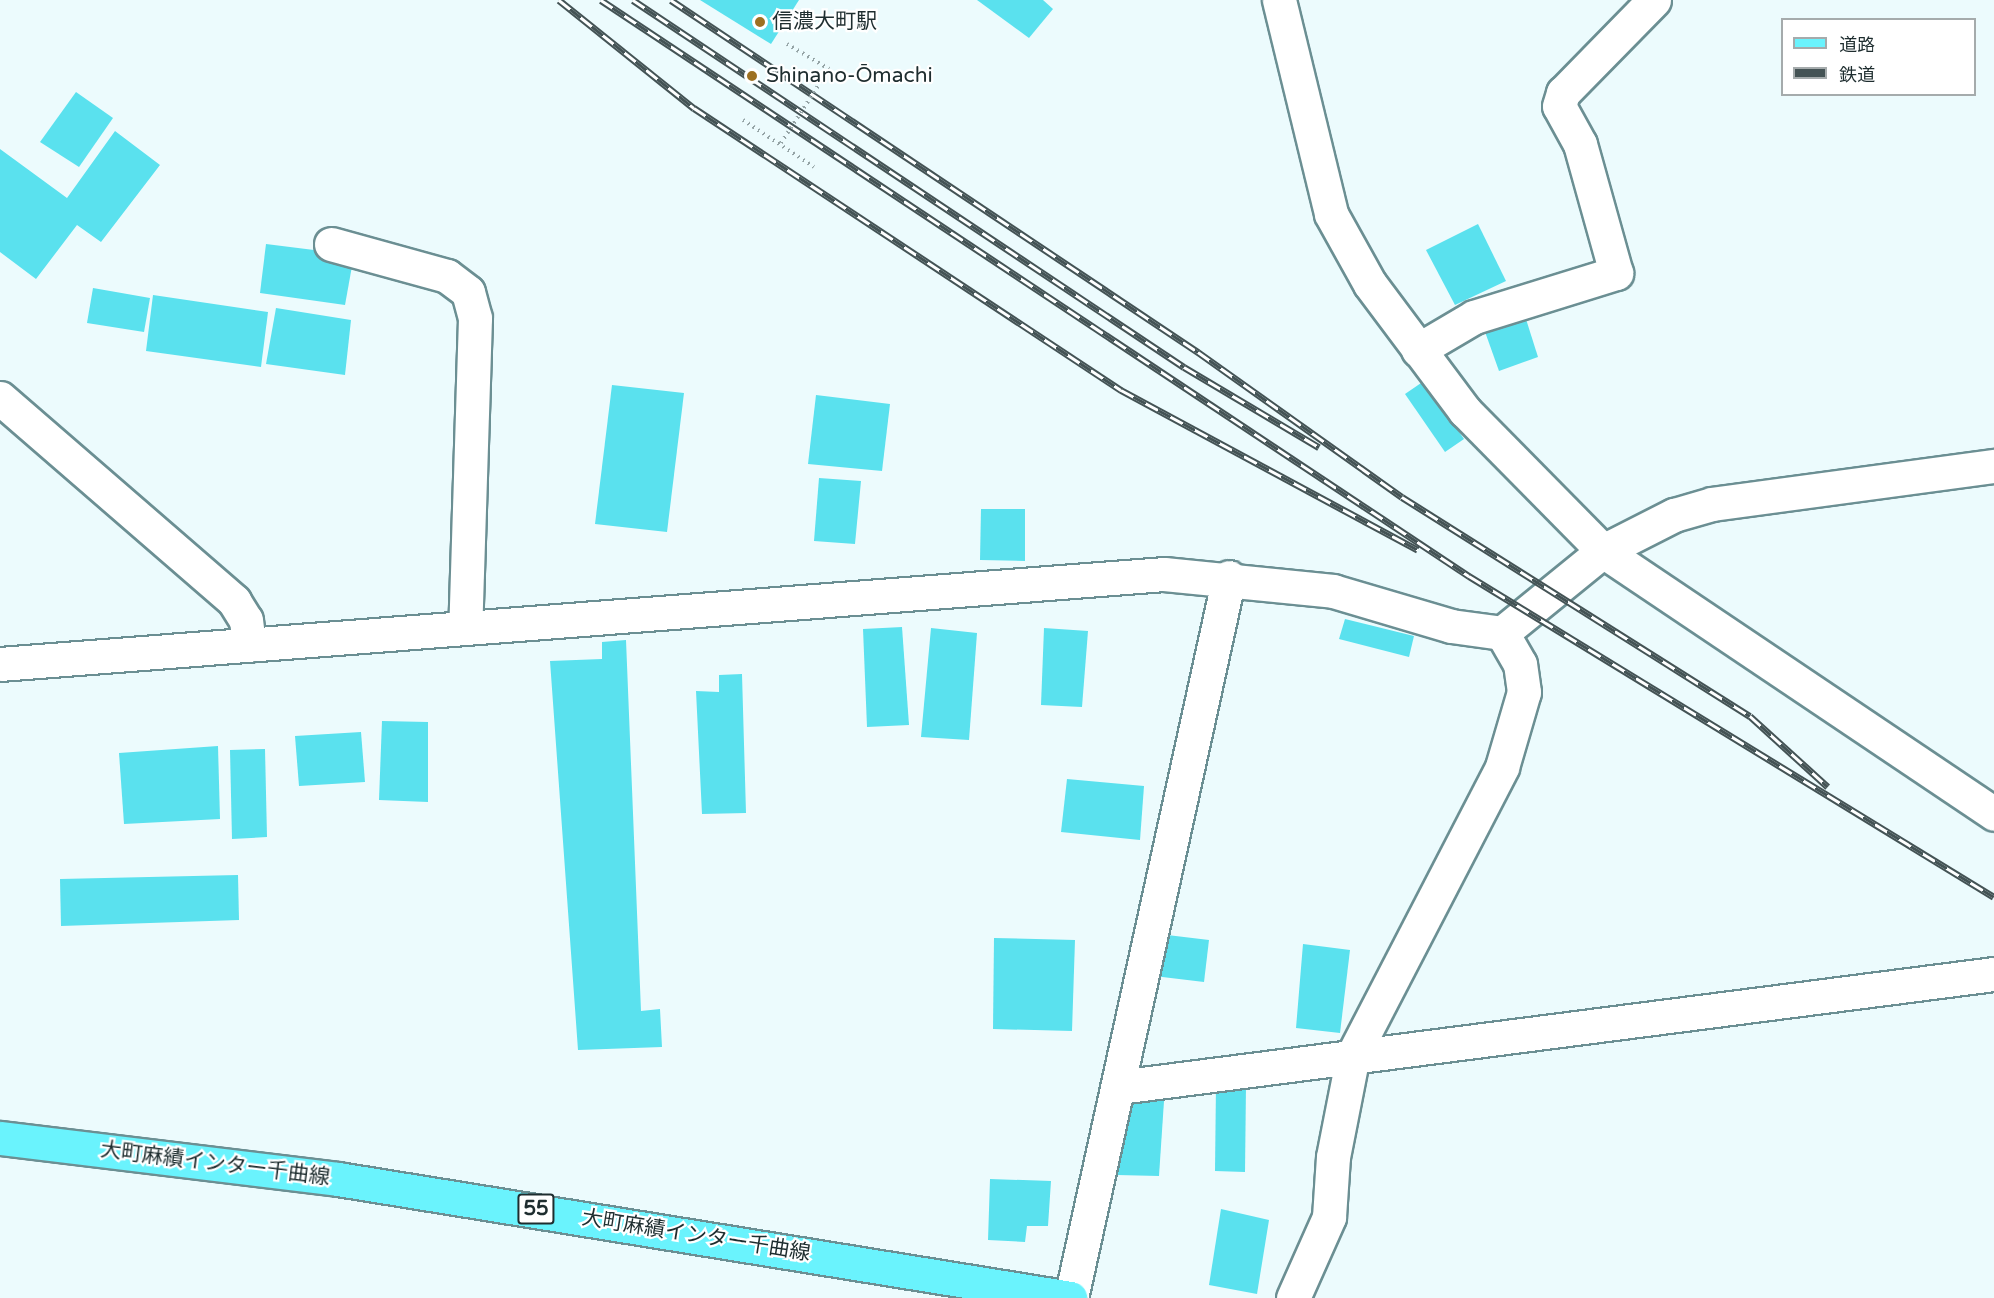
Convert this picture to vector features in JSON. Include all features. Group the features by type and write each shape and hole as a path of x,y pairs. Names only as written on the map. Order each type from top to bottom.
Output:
{"main road":[{"name":"大町麻績インター千曲線","path":"0,1138 338,1179 1070,1298"}],"street":[{"path":"1279,0 1331,214 1349,251 1418,350 1515,467 1603,551 1994,814"},
{"path":"1418,350 1474,317 1617,273 1580,144 1559,106 1563,93 1654,0"},
{"path":"331,244 447,276 468,292 475,318 465,628"},
{"path":"0,398 234,601 246,620 249,645"},
{"path":"0,664 1120,577 1229,577 1333,591 1459,628 1502,633 1603,551 1674,515 1712,504 1994,466"},
{"path":"1070,1298 1119,1087 1229,577"},
{"path":"1293,1298 1329,1217 1333,1157 1353,1055 1502,767 1524,692 1520,664 1502,633"},
{"path":"1119,1087 1994,974"}],"path":[{"path":"781,143 829,69 787,44"},
{"path":"743,120 814,167"}],"building":[{"name":"信濃大町駅","path":"700,0 799,0 771,44"},
{"path":"977,0 1043,0 1053,9 1029,38"},
{"path":"76,92 113,118 79,167 40,142"},
{"path":"115,131 160,165 101,242 77,225 36,279 0,252 0,149 67,198"},
{"path":"1478,224 1506,281 1455,305 1426,250"},
{"path":"266,244 354,255 345,305 260,293"},
{"path":"93,288 150,298 144,332 87,323"},
{"path":"153,295 268,312 261,367 146,351"},
{"path":"276,308 351,320 345,375 266,364"},
{"path":"1525,316 1538,357 1499,371 1484,329"},
{"path":"1424,381 1464,439 1445,452 1405,394"},
{"path":"612,385 684,393 667,532 595,524"},
{"path":"816,395 890,404 882,471 808,464"},
{"path":"819,478 861,481 855,544 814,541"},
{"path":"981,509 1025,509 1025,561 980,560"},
{"path":"1345,619 1414,636 1409,657 1339,639"},
{"path":"902,627 909,725 867,727 863,629"},
{"path":"931,628 977,633 969,740 921,737"},
{"path":"1044,628 1088,631 1082,707 1041,705"},
{"path":"626,640 641,1011 660,1009 662,1047 578,1050 550,661 602,659 602,642"},
{"path":"742,674 746,813 702,814 696,691 719,692 719,675"},
{"path":"382,721 428,722 428,802 379,800"},
{"path":"361,732 365,782 299,786 295,736"},
{"path":"218,746 220,819 124,824 119,753"},
{"path":"265,749 267,837 232,839 230,750"},
{"path":"1067,779 1144,786 1140,840 1061,832"},
{"path":"238,875 239,920 61,926 60,879"},
{"path":"1159,934 1209,940 1204,982 1154,976"},
{"path":"994,938 1075,940 1072,1031 993,1029"},
{"path":"1303,944 1350,950 1340,1033 1296,1028"},
{"path":"1216,1084 1246,1085 1245,1172 1215,1171"},
{"path":"1122,1098 1164,1101 1159,1176 1117,1175"},
{"path":"990,1179 1051,1181 1048,1226 1027,1226 1025,1242 988,1240"},
{"path":"1221,1209 1269,1220 1257,1294 1209,1285"}],"railway":[{"path":"559,0 694,108 1121,390 1418,550"},
{"path":"601,0 1469,576 1994,897"},
{"path":"633,0 1184,367 1319,447"},
{"path":"671,0 1198,352 1402,497 1750,716 1828,787"}],"place":[{"name":"信濃大町駅","path":"760,22"},
{"name":"Shinano-Ōmachi","path":"752,76"}]}
